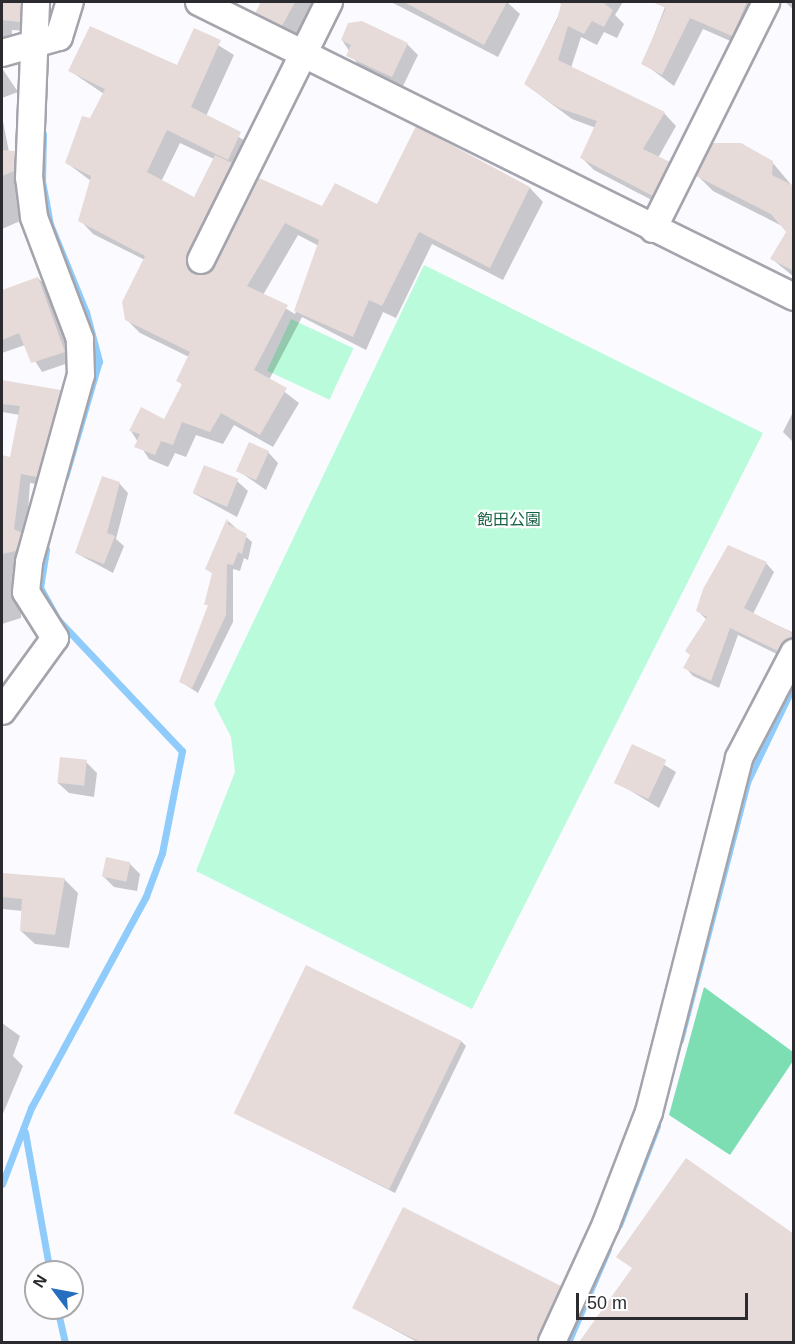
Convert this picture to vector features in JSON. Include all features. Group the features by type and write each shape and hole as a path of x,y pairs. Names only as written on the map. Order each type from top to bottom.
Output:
{"street":[{"path":"2,711 55,638 26,592 28,562 81,375 80,339 34,217 30,46 36,2"},
{"path":"2,53 58,37 70,2"},
{"path":"199,2 305,51 653,229 794,297"},
{"path":"201,260 329,2"},
{"path":"653,229 766,2"},
{"path":"552,1342 606,1224 649,1112 739,758 794,653"}],"green space":[{"name":"飽田公園","path":"424,265 763,433 472,1009 196,871 235,772 231,737 214,704"},
{"path":"291,319 354,348 329,400 267,371"},
{"path":"704,987 793,1052 793,1061 730,1155 669,1115"}],"building":[{"path":"2,2 21,2 20,22 2,20"},
{"path":"261,2 295,2 282,26 255,13"},
{"path":"404,2 507,2 484,45"},
{"path":"556,2 602,2 613,10 604,27 592,21 584,34 568,26 558,60 665,112 643,149 670,162 653,196 580,158 597,121 559,108 524,84 557,20 561,4"},
{"path":"652,2 747,2 732,36 690,18 662,75 641,64 666,8"},
{"path":"362,21 408,43 392,77 346,56 351,45 341,40 348,23"},
{"path":"90,26 177,65 194,28 221,40 191,107 241,132 228,160 167,130 147,172 194,197 215,155 232,163 188,253 188,268 195,274 214,267 259,178 322,206 335,183 377,204 416,126 530,187 490,268 419,232 382,306 369,300 353,337 294,311 319,240 285,223 247,286 288,305 254,370 287,388 260,435 221,413 210,432 182,422 173,445 161,441 155,455 134,447 140,434 129,431 141,407 164,419 182,384 176,381 190,352 125,320 122,302 145,256 78,221 91,176 65,163 82,116 90,118 105,89 68,71"},
{"path":"712,143 741,143 773,161 772,175 794,186 794,271 770,259 786,232 771,214 696,176"},
{"path":"2,150 15,151 14,171 2,176"},
{"path":"38,277 65,352 31,363 19,333 2,340 2,290"},
{"path":"2,380 61,390 37,477 21,474 14,529 22,533 16,551 2,554 2,455 10,457 20,406 2,404"},
{"path":"249,442 269,451 256,480 236,471"},
{"path":"204,465 238,479 227,507 193,493"},
{"path":"102,476 120,482 107,533 115,536 104,564 75,553"},
{"path":"227,518 228,524 247,534 242,554 238,552 233,565 227,564 226,615 192,688 179,682 208,605 204,605 212,573 205,569"},
{"path":"728,545 767,562 744,608 794,634 778,651 730,628 711,681 683,668 690,655 685,651 707,617 696,611 703,589"},
{"path":"632,744 666,760 648,799 614,783"},
{"path":"60,757 87,760 84,786 57,783"},
{"path":"106,857 130,862 126,882 102,877"},
{"path":"2,873 65,878 55,935 20,931 22,899 2,897"},
{"path":"306,965 461,1041 389,1189 234,1113"},
{"path":"686,1158 794,1234 794,1342 579,1342 632,1268 616,1257"},
{"path":"403,1207 561,1286 537,1342 420,1342 352,1308"}],"waterway":[{"path":"43,134 42,181 50,224 86,312 99,361 65,477"},
{"path":"2,1184 31,1108 146,896 162,853 182,751 58,620 40,588 46,549"},
{"path":"680,1040 747,782 794,684"},
{"path":"619,1225 657,1126"},
{"path":"25,1132 48,1260"},
{"path":"568,1342 608,1249"},
{"path":"60,1320 65,1342"}]}
